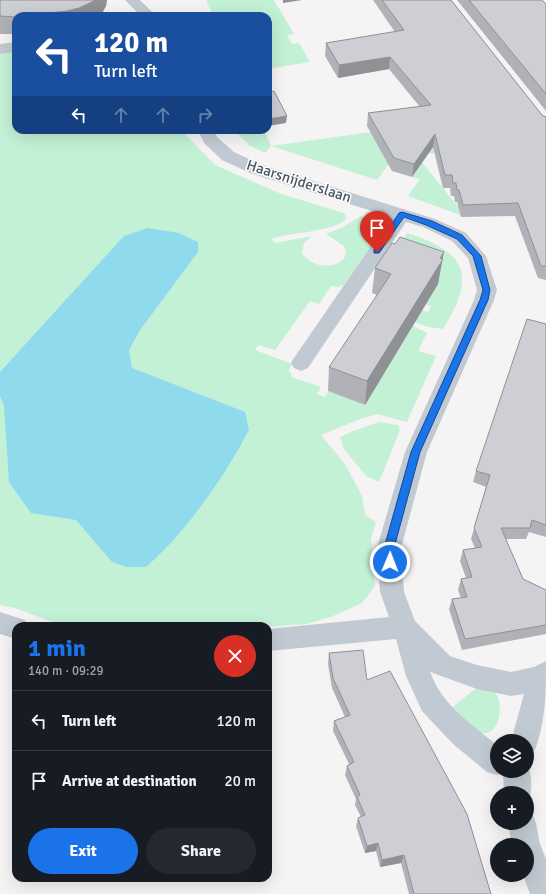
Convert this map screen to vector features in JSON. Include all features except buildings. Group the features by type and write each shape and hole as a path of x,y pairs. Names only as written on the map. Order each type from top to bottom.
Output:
{"street":[{"path":"132,0 145,12"},
{"path":"0,48 12,47"},
{"name":"Haarsnijderslaan","path":"208,134 210,139 228,156 256,169 429,223 459,237 477,256 486,290 484,300 416,452 389,548 392,592 405,627 419,676 431,702 463,735 490,758"},
{"path":"301,363 402,214"},
{"path":"0,623 12,627"},
{"path":"272,640 405,627"},
{"name":"Haarsnijderslaan","path":"405,627 442,665 477,677 511,684 544,676"},
{"path":"527,734 544,676"},
{"path":"534,865 545,894"}],"green space":[{"path":"206,0 274,0 294,34 287,35 292,44 299,43 310,62 272,68 272,12 211,12"},
{"path":"12,52 12,134 186,134 215,165 281,194 344,213 346,216 345,220 330,227 271,239 275,243 312,236 304,243 302,253 306,258 316,264 328,266 334,265 344,259 346,253 344,246 326,234 343,227 361,216 386,224 344,285 337,287 331,286 319,304 310,301 275,350 258,345 255,350 292,364 289,370 292,377 321,387 317,394 325,397 329,391 365,405 413,326 427,333 418,351 436,356 407,422 377,414 360,419 321,435 345,464 362,496 365,515 376,522 371,538 375,586 362,603 331,617 306,624 272,627 272,622 52,622 15,608 0,605 0,54"},
{"path":"371,132 375,139 421,135 437,153 416,155 460,209 460,215 408,196 420,179 412,177 420,164 394,157 377,180 271,146"},
{"path":"238,134 266,134 271,146 265,153 249,145"},
{"path":"407,233 444,249 458,264 462,283 460,295 443,329 428,327 411,321 422,310 428,312 431,306 421,303 378,275"},
{"path":"379,422 398,425 400,430 379,482 366,476 344,449 340,437"},
{"path":"479,686 496,694 500,708 497,724 490,732 482,734 450,709"}],"water":[{"path":"148,228 179,233 198,242 198,252 140,330 129,350 132,368 245,412 249,430 216,485 190,521 176,537 146,567 127,567 112,562 76,520 31,513 9,482 4,406 0,396 0,372 124,236"}],"route":[{"path":"377,252 402,214 429,223 459,237 477,256 486,290 484,300 416,452 389,548 390,562"}]}
